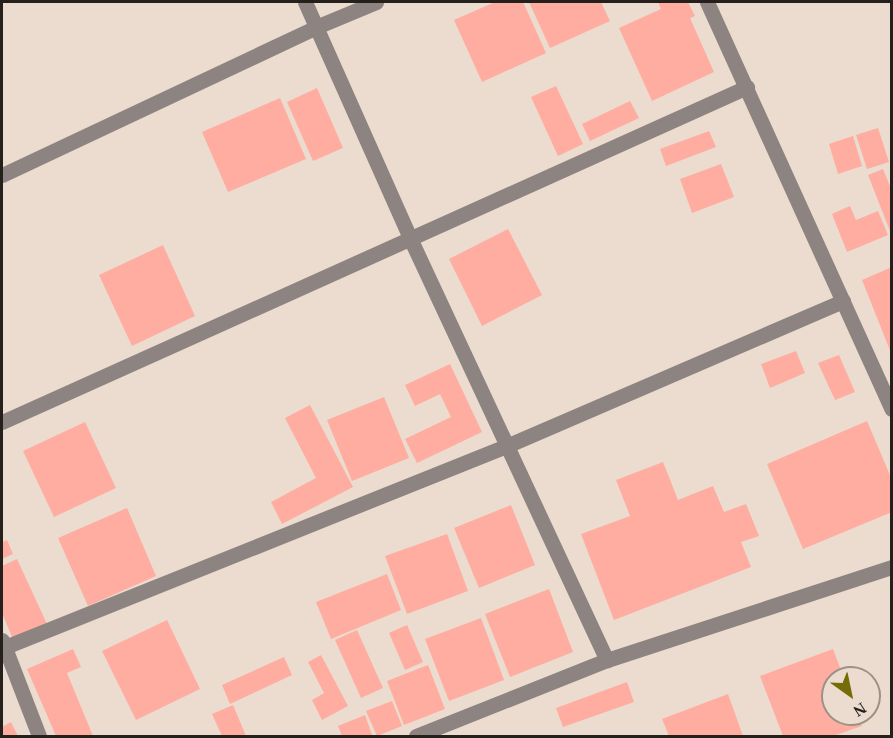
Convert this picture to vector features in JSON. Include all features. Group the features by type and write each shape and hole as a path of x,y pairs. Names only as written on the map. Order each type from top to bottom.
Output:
{"street":[{"path":"305,2 410,237 607,660"},
{"path":"2,175 316,27 376,2"},
{"path":"707,2 891,409"},
{"path":"2,422 747,87"},
{"path":"39,736 2,644 506,446 843,301"},
{"path":"416,736 607,660 891,567"}],"building":[{"path":"495,2 523,2 546,53 482,82 454,20"},
{"path":"529,2 601,2 610,21 550,48"},
{"path":"658,2 688,2 695,16 690,18 714,72 652,101 619,28 661,9"},
{"path":"556,86 583,144 558,156 531,97"},
{"path":"317,88 343,148 313,161 287,102"},
{"path":"280,98 306,159 228,192 202,132"},
{"path":"630,101 639,118 590,141 582,124"},
{"path":"878,128 889,162 867,169 856,135"},
{"path":"709,131 716,147 666,166 660,149"},
{"path":"853,136 862,166 838,174 829,144"},
{"path":"721,164 734,197 692,213 680,179"},
{"path":"883,169 892,191 890,231 868,175"},
{"path":"850,206 856,220 878,211 888,235 847,252 832,214"},
{"path":"508,229 542,295 482,326 449,259"},
{"path":"163,245 195,316 132,346 99,275"},
{"path":"892,267 892,353 891,353 862,280"},
{"path":"796,351 805,373 770,388 761,364"},
{"path":"839,355 855,392 835,400 818,363"},
{"path":"450,364 482,432 417,463 405,439 451,417 440,394 415,406 405,385"},
{"path":"384,397 409,458 352,481 327,420"},
{"path":"310,405 353,487 282,524 271,502 316,478 285,418"},
{"path":"867,421 892,480 892,512 803,549 767,464"},
{"path":"85,422 116,488 54,517 23,451"},
{"path":"663,462 678,500 713,486 724,512 746,504 759,536 741,542 751,567 614,620 581,534 630,516 616,480"},
{"path":"511,505 535,565 479,588 454,528"},
{"path":"127,508 156,576 88,606 58,538"},
{"path":"447,534 468,591 407,614 385,556"},
{"path":"7,540 13,554 2,559 2,542"},
{"path":"17,559 47,624 13,639 2,613 2,566"},
{"path":"387,574 401,610 331,639 316,602"},
{"path":"549,589 573,652 510,677 485,614"},
{"path":"481,618 504,680 449,701 425,639"},
{"path":"167,620 200,689 136,720 102,651"},
{"path":"407,625 423,662 405,670 389,633"},
{"path":"357,630 383,688 361,698 335,640"},
{"path":"73,649 81,667 67,673 93,736 56,736 27,669"},
{"path":"833,649 839,666 821,666 821,726 862,726 833,736 783,736 760,676"},
{"path":"321,655 348,706 322,720 312,700 324,693 308,662"},
{"path":"284,657 292,675 230,704 222,685"},
{"path":"428,665 445,709 404,725 387,681"},
{"path":"627,682 634,702 563,727 556,708"},
{"path":"728,694 743,736 669,736 662,719"},
{"path":"392,701 402,726 377,736 366,711"},
{"path":"233,705 246,736 222,736 212,714"},
{"path":"365,715 372,735 342,736 338,726"},
{"path":"11,722 18,736 2,736 2,727"}]}
